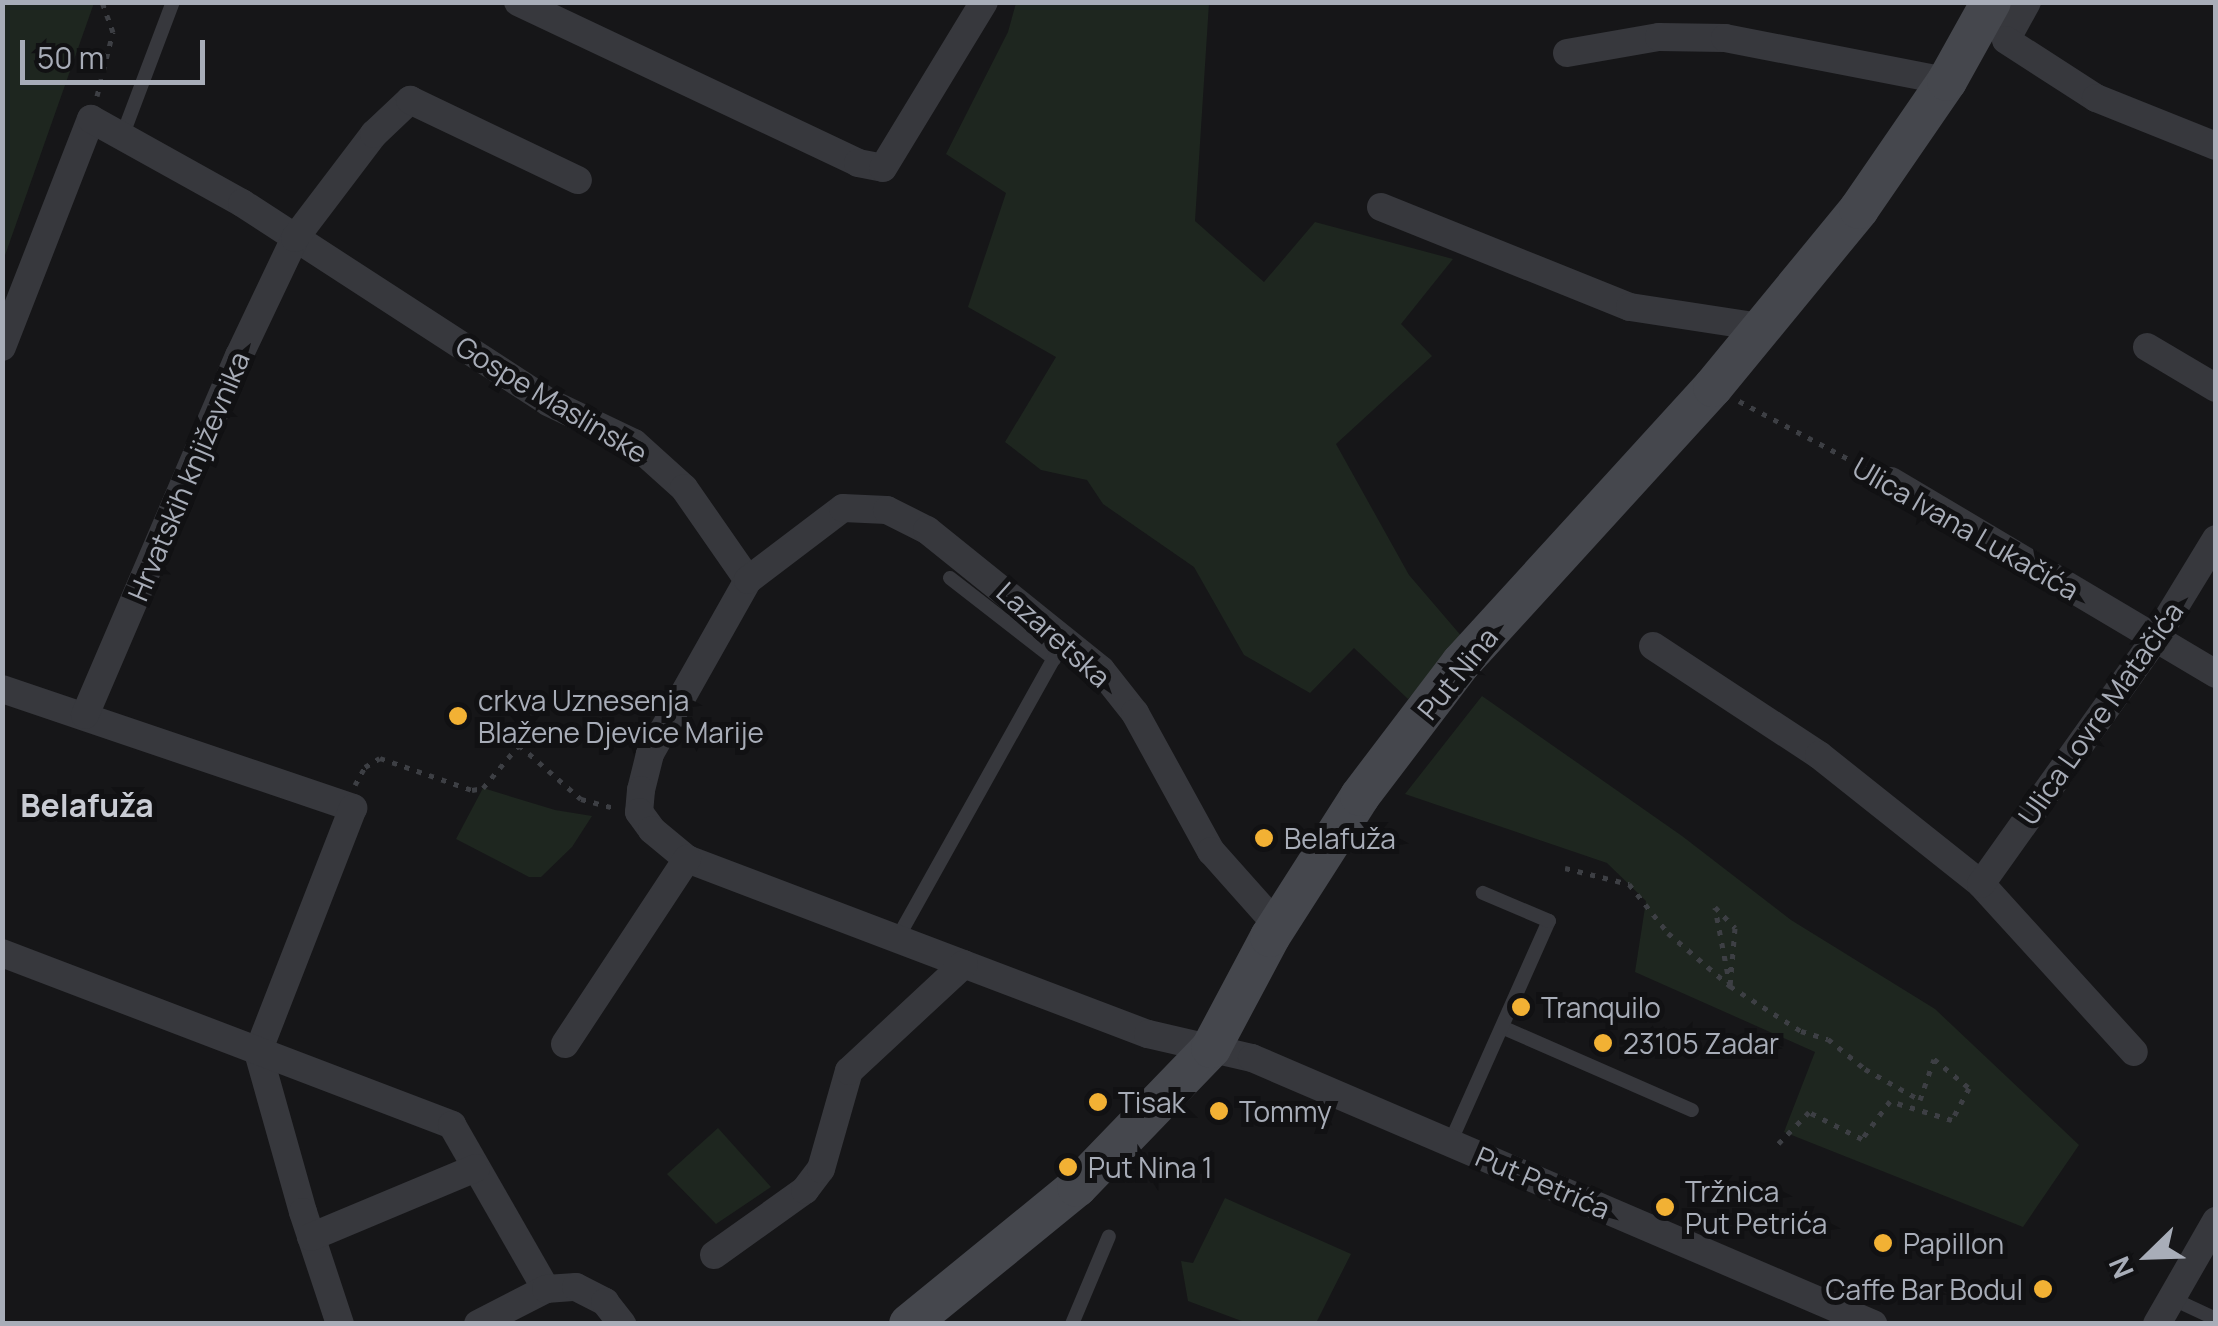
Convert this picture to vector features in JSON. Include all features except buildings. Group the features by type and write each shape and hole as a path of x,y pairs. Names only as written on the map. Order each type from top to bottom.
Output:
{"main road":[{"name":"Put Nina","path":"909,1324 1076,1187 1211,1048 1277,925 1360,796 1461,662 1713,387 1859,208 1947,81 1991,2"}],"street":[{"path":"518,2 858,163 883,168 984,2"},
{"path":"2027,2 2006,40 2096,98 2216,146"},
{"path":"1567,54 1660,37 1725,38 1947,81"},
{"name":"Hrvatskih književnika","path":"85,715 239,356 296,238 374,134 410,100 578,180"},
{"name":"Gospe Maslinske","path":"91,119 124,134 296,238 548,402 634,443 684,488 748,580"},
{"path":"2,347 91,119"},
{"path":"1381,207 1630,307 1760,327"},
{"path":"2147,346 2216,388"},
{"name":"Ulica Ivana Lukačića","path":"1891,482 2216,674"},
{"name":"Lazaretska","path":"748,580 843,508 888,510 968,560 1060,649 1101,670 1135,713 1210,851 1277,925"},
{"name":"Ulica Lovre Matačića","path":"1981,884 2155,638 2216,540"},
{"path":"748,580 650,754 639,812 652,830 688,859 1148,1034 1211,1048"},
{"path":"1653,646 1819,755 1981,884 2134,1052"},
{"path":"2,690 353,808 258,1052 340,1324"},
{"path":"565,1044 688,859"},
{"path":"2,953 452,1125 546,1289"},
{"path":"714,1255 805,1190 821,1169 848,1072 964,964"},
{"name":"Put Petrića","path":"1211,1048 1250,1058 1450,1143 1839,1317 1873,1324"},
{"path":"311,1238 476,1168"},
{"path":"2157,1324 2216,1221"},
{"path":"478,1324 546,1289 576,1287 605,1302 622,1324"}],"lane":[{"path":"124,134 173,2"},
{"path":"897,938 1060,649 950,578"},
{"path":"1450,1143 1549,921 1483,893"},
{"path":"1504,1028 1692,1110"},
{"path":"1072,1324 1109,1236"},
{"path":"2172,1298 2216,1319"}],"path":[{"path":"91,119 112,32 102,2"},
{"name":"Ulica Ivana Lukačića","path":"1713,387 1891,482"},
{"path":"496,730 580,798 639,812"},
{"path":"345,806 365,767 380,758 472,790 483,788 519,745"},
{"path":"1566,868 1629,884 1668,933 1730,986 1802,1031 1828,1039 1865,1069 1920,1100 1934,1058 1970,1088 1952,1120 1890,1100 1862,1139 1809,1112 1778,1144"},
{"path":"1715,906 1734,928 1730,986 1724,954 1715,906"}],"shaded area":[{"path":"2,3 94,3 3,261"},
{"path":"1016,3 1209,3 1195,221 1264,282 1315,222 1453,259 1401,324 1432,356 1336,444 1409,575 1463,638 1408,699 1354,648 1310,693 1244,655 1194,567 1103,504 1087,480 1041,470 1005,442 1056,357 968,307 1006,193 946,154 1008,32"},
{"path":"1482,696 1682,836 1791,920 1935,1009 2079,1145 2023,1227 1784,1132 1815,1052 1635,972 1646,901 1607,863 1405,794"},
{"path":"483,788 555,810 592,816 572,847 541,877 529,877 456,839"},
{"path":"718,1128 771,1187 716,1224 667,1174"},
{"path":"1225,1198 1351,1254 1316,1323 1247,1323 1188,1301 1181,1261 1193,1263"}],"place":[{"name":"crkva Uznesenja Blažene Djevice Marije","path":"458,716"},
{"name":"Belafuža","path":"1264,838"},
{"name":"Tranquilo","path":"1521,1007"},
{"name":"23105 Zadar","path":"1603,1043"},
{"name":"Tisak","path":"1098,1102"},
{"name":"Tommy","path":"1219,1111"},
{"name":"Put Nina 1","path":"1068,1167"},
{"name":"Tržnica Put Petrića","path":"1665,1207"},
{"name":"Papillon","path":"1883,1243"},
{"name":"Caffe Bar Bodul","path":"2043,1289"}],"district":[{"name":"Belafuža","path":"87,805"}]}
